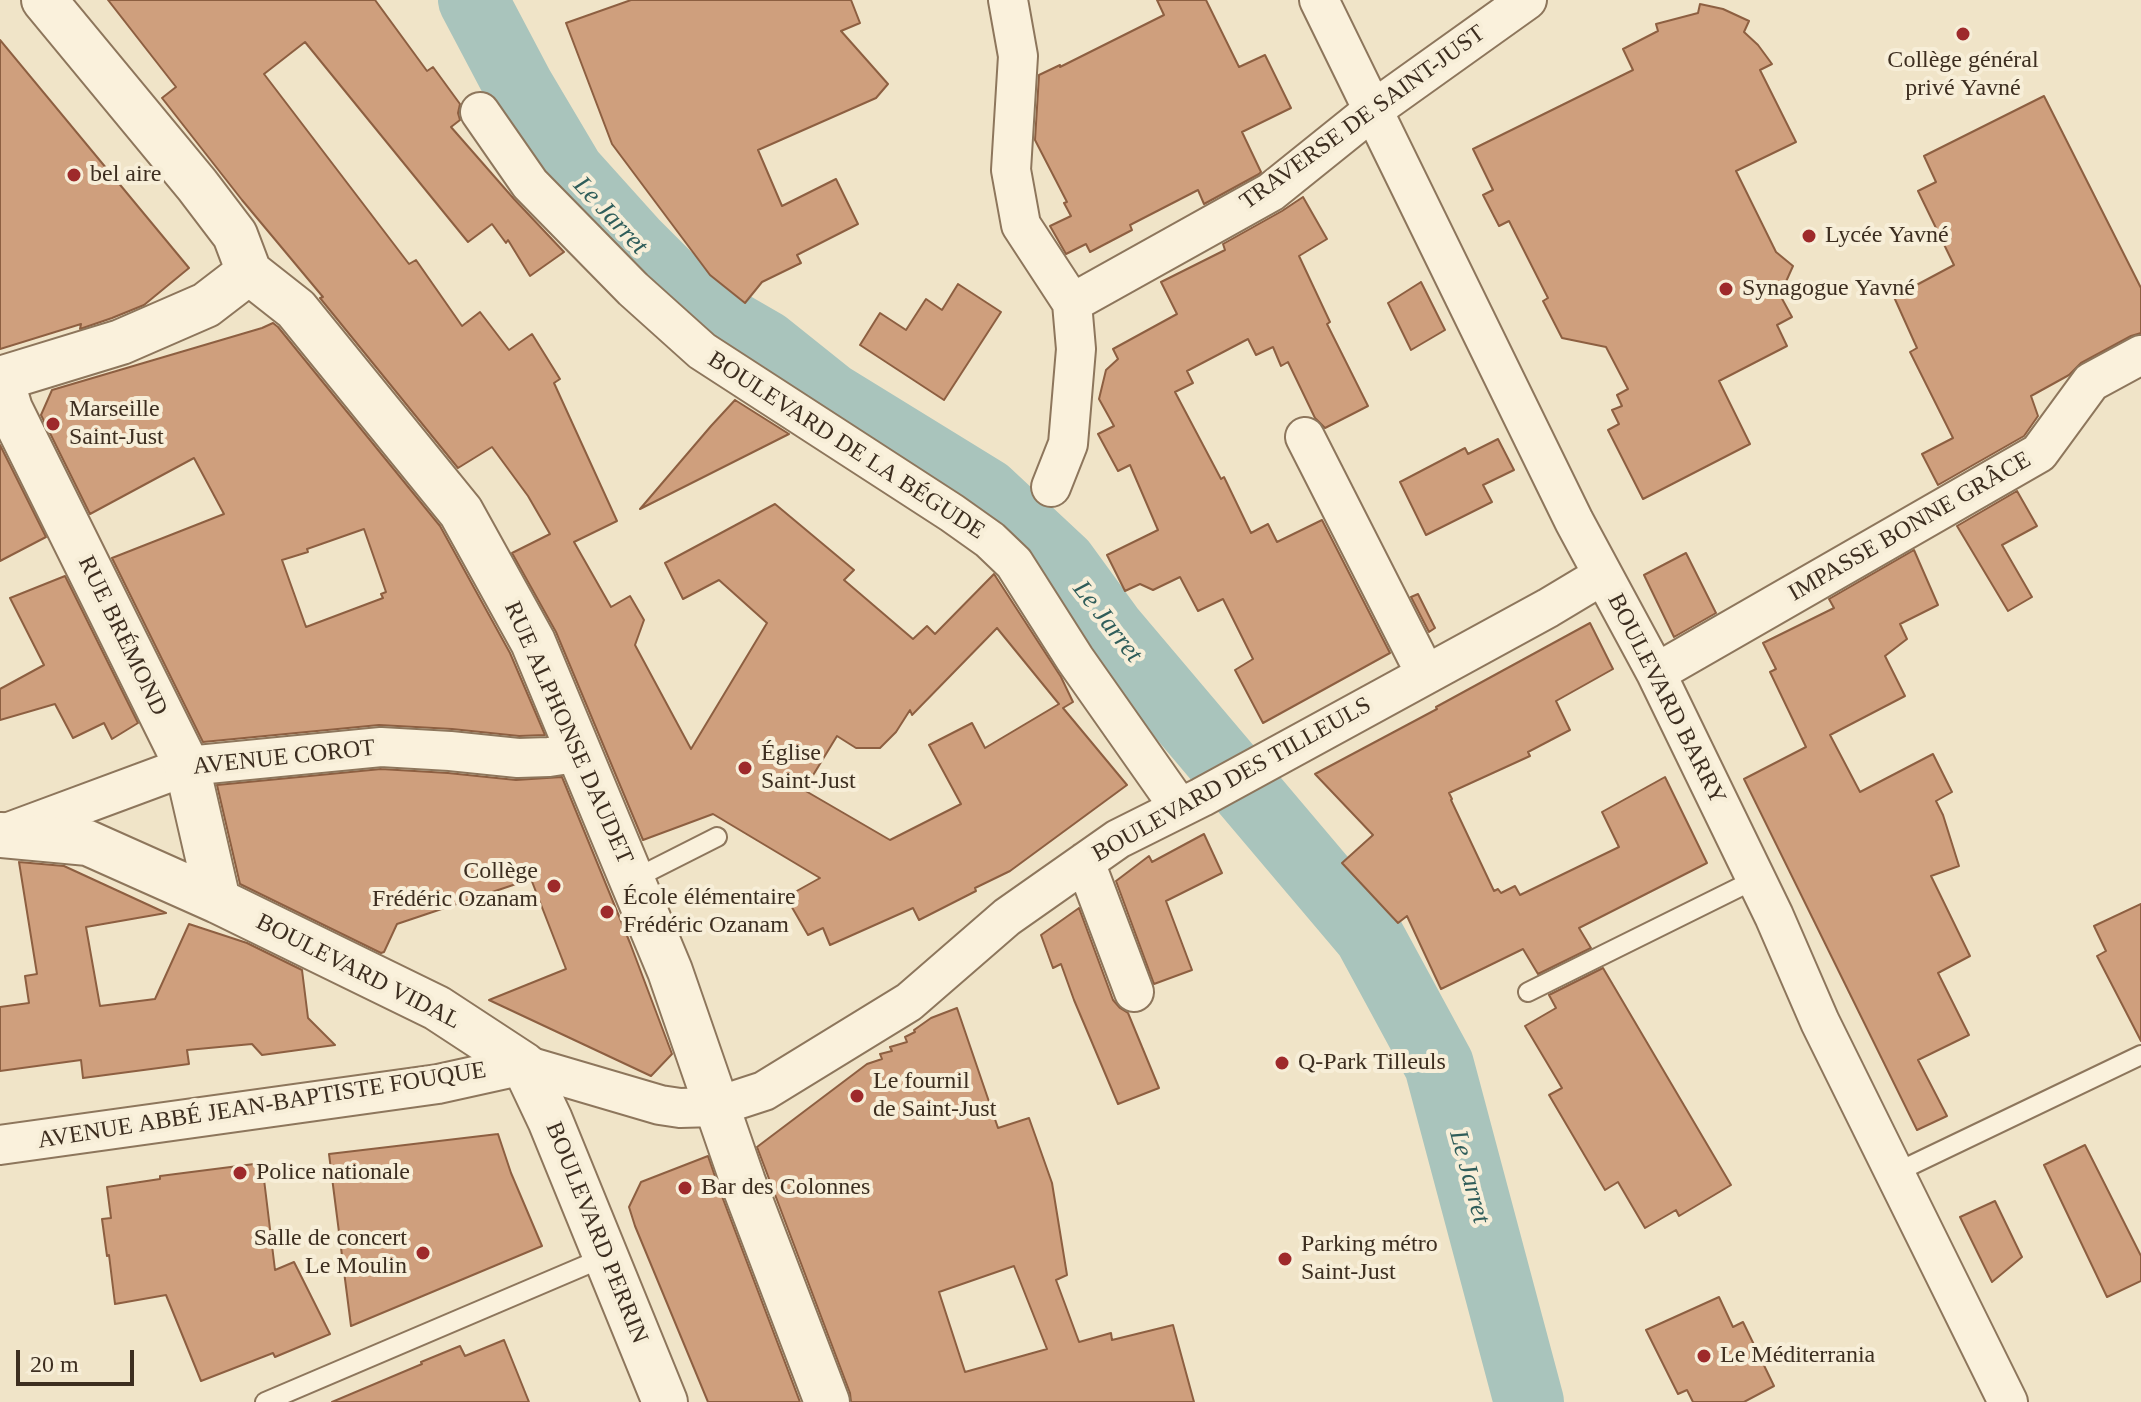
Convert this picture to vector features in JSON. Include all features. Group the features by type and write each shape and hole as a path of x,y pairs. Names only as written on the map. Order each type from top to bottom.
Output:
{"street":[{"path":"0,379 121,342 206,305 249,272 235,235 207,197 44,0"},
{"path":"1008,0 1018,56 1011,170 1021,225 1072,303 1076,349 1068,444 1051,487"},
{"name":"BOULEVARD BARRY","path":"1319,0 1574,521 1656,673 1756,879 1820,1022 2008,1402"},
{"name":"TRAVERSE DE SAINT-JUST","path":"1072,303 1271,192 1373,110 1527,0"},
{"name":"BOULEVARD DE LA BÉGUDE","path":"480,112 530,184 633,289 702,351 952,513 990,540 1014,563 1075,659 1190,802"},
{"name":"RUE ALPHONSE DAUDET","path":"249,272 296,309 461,512 533,642 670,971 715,1107 827,1402"},
{"name":"IMPASSE BONNE GRÂCE","path":"1656,673 2039,453 2091,382 2141,355"},
{"name":"RUE BRÉMOND","path":"0,379 10,409 187,766 218,901"},
{"path":"1305,437 1425,673"},
{"name":"BOULEVARD DES TILLEULS","path":"715,1107 764,1091 909,1002 1007,917 1118,839 1548,608 1603,575"},
{"name":"AVENUE COROT","path":"0,835 187,766 381,747 518,758 562,755 578,748"},
{"name":"BOULEVARD VIDAL","path":"0,835 88,843 218,901 437,1008 524,1065 660,1105 715,1107"},
{"path":"1085,862 1134,992"},
{"name":"AVENUE ABBÉ JEAN-BAPTISTE FOUQUE","path":"0,1145 438,1084 524,1065"},
{"name":"BOULEVARD PERRIN","path":"524,1065 550,1120 665,1402"}],"lane":[{"path":"632,880 717,837"},
{"path":"1528,992 1756,879"},
{"path":"1895,1173 2141,1055"},
{"path":"265,1402 605,1257"}],"building":[{"path":"108,0 375,0 427,71 433,67 460,104 460,120 451,127 564,252 530,276 508,240 506,243 492,224 468,242 305,42 264,74 409,264 416,260 462,326 480,312 509,350 532,334 560,379 554,383 617,521 574,542 611,607 630,596 644,620 635,645 691,749 767,623 719,580 683,599 665,563 775,504 854,570 844,580 913,639 927,626 935,634 994,574 1061,677 1073,702 1063,708 1127,785 1010,871 975,888 976,891 919,920 913,908 830,945 823,928 808,935 786,897 820,878 713,814 643,840 556,632 512,553 550,534 528,496 492,447 458,468 162,98 176,87","holes":["997,628 1059,704 985,748 972,723 929,745 961,804 890,840 804,790 837,736 856,748 880,748 896,732 910,710 912,715"]},
{"path":"631,0 851,0 860,23 841,31 888,84 876,98 758,150 782,206 836,179 858,224 797,255 801,263 762,282 745,303 710,275 612,144 566,23"},
{"path":"1157,0 1206,0 1239,67 1265,55 1291,108 1242,132 1261,172 1259,174 1204,204 1198,190 1130,225 1132,230 1090,252 1086,244 1066,254 1050,226 1071,216 1035,140 1039,75 1164,15"},
{"path":"1700,4 1723,9 1749,21 1744,32 1772,64 1760,70 1796,142 1736,171 1776,252 1793,266 1780,295 1792,317 1777,325 1787,346 1719,381 1750,444 1643,499 1608,430 1619,424 1612,410 1622,406 1617,395 1628,389 1606,347 1562,338 1543,301 1548,298 1509,221 1499,226 1483,195 1493,190 1473,149 1633,70 1623,49 1658,31 1656,24 1698,13"},
{"path":"0,40 189,268 144,305 80,329 81,324 0,349"},
{"path":"2044,96 2141,288 2141,333 2081,363 2069,375 2031,396 2038,416 2024,436 1938,485 1922,454 1953,438 1910,352 1917,348 1894,297 1954,265 1918,191 1936,182 1924,156"},
{"path":"1303,197 1327,239 1299,256 1330,322 1327,324 1368,406 1325,428 1315,418 1288,362 1281,366 1273,347 1256,355 1248,339 1187,371 1193,383 1175,392 1221,479 1224,477 1251,533 1268,524 1277,542 1322,520 1390,653 1263,723 1235,670 1253,659 1223,599 1198,611 1180,577 1153,590 1140,584 1125,591 1107,555 1158,530 1130,465 1118,471 1098,434 1114,426 1099,399 1106,370 1118,359 1113,349 1177,314 1161,282 1225,250 1223,244"},
{"path":"1421,282 1445,330 1411,350 1388,303"},
{"path":"958,284 1001,312 944,400 860,345 880,313 906,330 926,299 942,310"},
{"path":"273,323 278,327 440,526 510,653 545,735 519,736 379,725 203,742 112,558 224,514 194,458 90,514 41,415 52,390","holes":["364,529 386,592 381,594 383,598 306,627 282,560"]},
{"path":"735,400 789,434 640,509 711,426"},
{"path":"1498,439 1514,470 1483,485 1492,502 1426,535 1400,482 1465,448 1468,454"},
{"path":"0,445 46,537 0,561"},
{"path":"2017,491 2037,526 2002,545 2032,597 2008,611 1957,526"},
{"path":"1914,550 1938,605 1900,624 1907,639 1885,656 1905,696 1830,735 1860,792 1933,754 1952,792 1936,801 1959,866 1931,876 1970,956 1938,973 1969,1035 1918,1060 1947,1116 1917,1130 1744,779 1806,747 1770,672 1776,669 1763,643 1834,608 1829,599"},
{"path":"1686,553 1716,613 1674,637 1644,575"},
{"path":"65,576 138,723 112,739 104,723 73,738 55,704 0,720 0,689 44,665 10,598"},
{"path":"1418,594 1435,628 1429,632 1411,597"},
{"path":"1590,623 1613,669 1556,701 1570,730 1528,752 1530,756 1449,793 1494,891 1498,889 1501,893 1515,886 1520,895 1619,847 1602,812 1665,777 1707,863 1579,928 1591,948 1538,974 1523,949 1441,989 1407,916 1398,923 1342,863 1373,835 1315,774"},
{"path":"381,769 516,780 562,777 672,1054 651,1076 489,1000 566,969 531,879 397,924 381,953 240,884 217,785"},
{"path":"1204,834 1222,873 1166,901 1192,970 1154,984 1116,881 1149,856 1152,862"},
{"path":"19,862 64,866 166,913 86,927 100,1006 155,999 189,924 247,943 302,970 308,1018 335,1045 262,1055 252,1044 187,1050 189,1064 83,1078 81,1060 0,1071 0,1007 29,1003 25,976 37,974"},
{"path":"2141,904 2141,1041 2097,956 2106,951 2094,926"},
{"path":"1079,908 1113,1000 1128,1013 1159,1088 1118,1104 1061,964 1053,968 1041,935"},
{"path":"1603,968 1731,1185 1679,1216 1676,1210 1645,1228 1618,1182 1605,1190 1549,1095 1562,1088 1525,1026 1556,1008 1549,995"},
{"path":"957,1008 998,1128 1029,1118 1052,1183 1067,1275 1056,1280 1079,1342 1111,1333 1112,1340 1173,1325 1194,1402 851,1402 757,1147 867,1064 882,1059 880,1054 892,1051 890,1047 907,1042 905,1037 931,1018","holes":["1014,1266 1047,1349 965,1372 939,1292"]},
{"path":"498,1134 542,1246 351,1326 329,1154"},
{"path":"2085,1145 2141,1256 2141,1281 2107,1297 2044,1165"},
{"path":"708,1156 800,1402 708,1402 635,1226 629,1207 641,1182"},
{"path":"262,1163 275,1270 294,1262 330,1334 275,1357 273,1353 201,1381 166,1295 115,1304 102,1219 111,1218 107,1187 160,1179 160,1176"},
{"path":"1995,1201 2022,1257 1992,1282 1960,1217"},
{"name":"Le Méditerrania","path":"1719,1297 1733,1327 1743,1322 1774,1386 1744,1402 1693,1402 1687,1390 1678,1394 1646,1330"},
{"path":"504,1340 529,1402 332,1402 460,1346 465,1356"}],"waterway":[{"name":"Le Jarret","path":"473,0 519,87 570,173 633,243 694,304 765,345 830,397 986,493 1062,564 1110,630 1369,936 1439,1065 1529,1402"}],"place":[{"name":"Collège général privé Yavné","path":"1963,34"},
{"name":"bel aire","path":"74,175"},
{"name":"Lycée Yavné","path":"1809,236"},
{"name":"Synagogue Yavné","path":"1726,289"},
{"name":"Marseille Saint-Just","path":"53,424"},
{"name":"Église Saint-Just","path":"745,768"},
{"name":"Collège Frédéric Ozanam","path":"554,886"},
{"name":"École élémentaire Frédéric Ozanam","path":"607,912"},
{"name":"Q-Park Tilleuls","path":"1282,1063"},
{"name":"Le fournil de Saint-Just","path":"857,1096"},
{"name":"Police nationale","path":"240,1173"},
{"name":"Bar des Colonnes","path":"685,1188"},
{"name":"Salle de concert Le Moulin","path":"423,1253"},
{"name":"Parking métro Saint-Just","path":"1285,1259"},
{"name":"Le Méditerrania","path":"1704,1356"}]}
